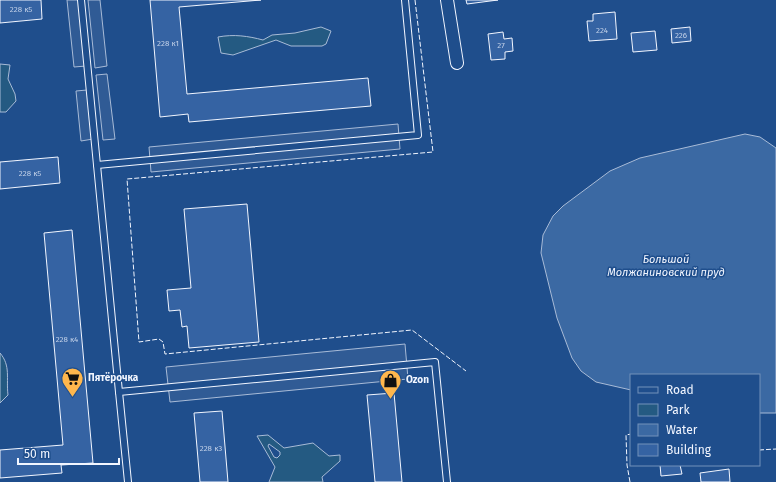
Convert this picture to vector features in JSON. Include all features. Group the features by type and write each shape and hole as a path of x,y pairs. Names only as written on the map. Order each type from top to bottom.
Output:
{"street":[{"path":"447,0 456,63"}],"lane":[{"path":"81,0 128,482"},
{"path":"97,164 418,135 405,0"},
{"path":"119,392 435,362 447,482"}],"green space":[{"path":"321,27 331,31 326,44 322,46 291,46 276,40 233,55 221,53 218,37 241,36 263,40 272,35 295,33"},
{"path":"0,64 10,65 8,79 15,94 16,101 6,112 0,112"},
{"path":"0,353 6,363 7,368 8,395 0,403"},
{"path":"268,435 284,448 313,443 329,456 340,455 340,461 322,477 323,482 269,482 275,467 257,436","holes":["269,444 280,452 280,455 277,458 274,457 268,446"]}],"shaded area":[{"path":"67,0 79,0 86,66 74,67"},
{"path":"88,0 100,0 107,66 95,68"},
{"path":"107,74 115,139 103,140 96,75"},
{"path":"87,90 93,139 81,141 76,91"},
{"path":"398,124 400,149 151,172 149,147"},
{"path":"405,344 408,379 170,402 166,367"}],"water":[{"name":"Большой Молжаниновский пруд","path":"745,134 760,137 776,148 776,413 760,413 760,374 630,374 630,390 596,382 581,371 572,358 557,318 541,253 543,235 553,216 563,206 610,171 640,158"}],"building":[{"path":"0,0 41,0 42,19 0,23"},
{"path":"150,0 261,0 179,7 187,94 368,78 371,106 189,122 188,114 160,117"},
{"path":"466,0 498,0 467,4"},
{"path":"615,12 617,39 589,41 587,21 593,21 593,14"},
{"path":"690,27 691,41 672,43 671,29"},
{"path":"655,31 657,50 633,52 631,33"},
{"path":"503,32 504,39 512,38 513,51 505,52 505,59 491,60 488,34"},
{"path":"58,157 60,183 0,189 0,162"},
{"path":"247,204 259,342 189,348 187,326 182,327 180,310 169,311 167,290 191,288 184,209"},
{"path":"72,230 93,463 61,465 62,473 0,478 0,450 63,445 44,233"},
{"path":"394,393 402,482 375,482 367,395"},
{"path":"222,411 228,482 200,482 194,413"},
{"path":"660,466 680,466 682,474 661,476"},
{"path":"729,469 730,482 701,482 700,473"}],"fence":[{"path":"415,0 433,152 127,179 139,342 159,339 163,342 165,354 412,330 466,371"},
{"path":"630,434 626,435 627,465 630,482"},
{"path":"760,450 776,449"}],"place":[{"name":"Пятёрочка","path":"73,398"},
{"name":"Ozon","path":"391,400"}]}
